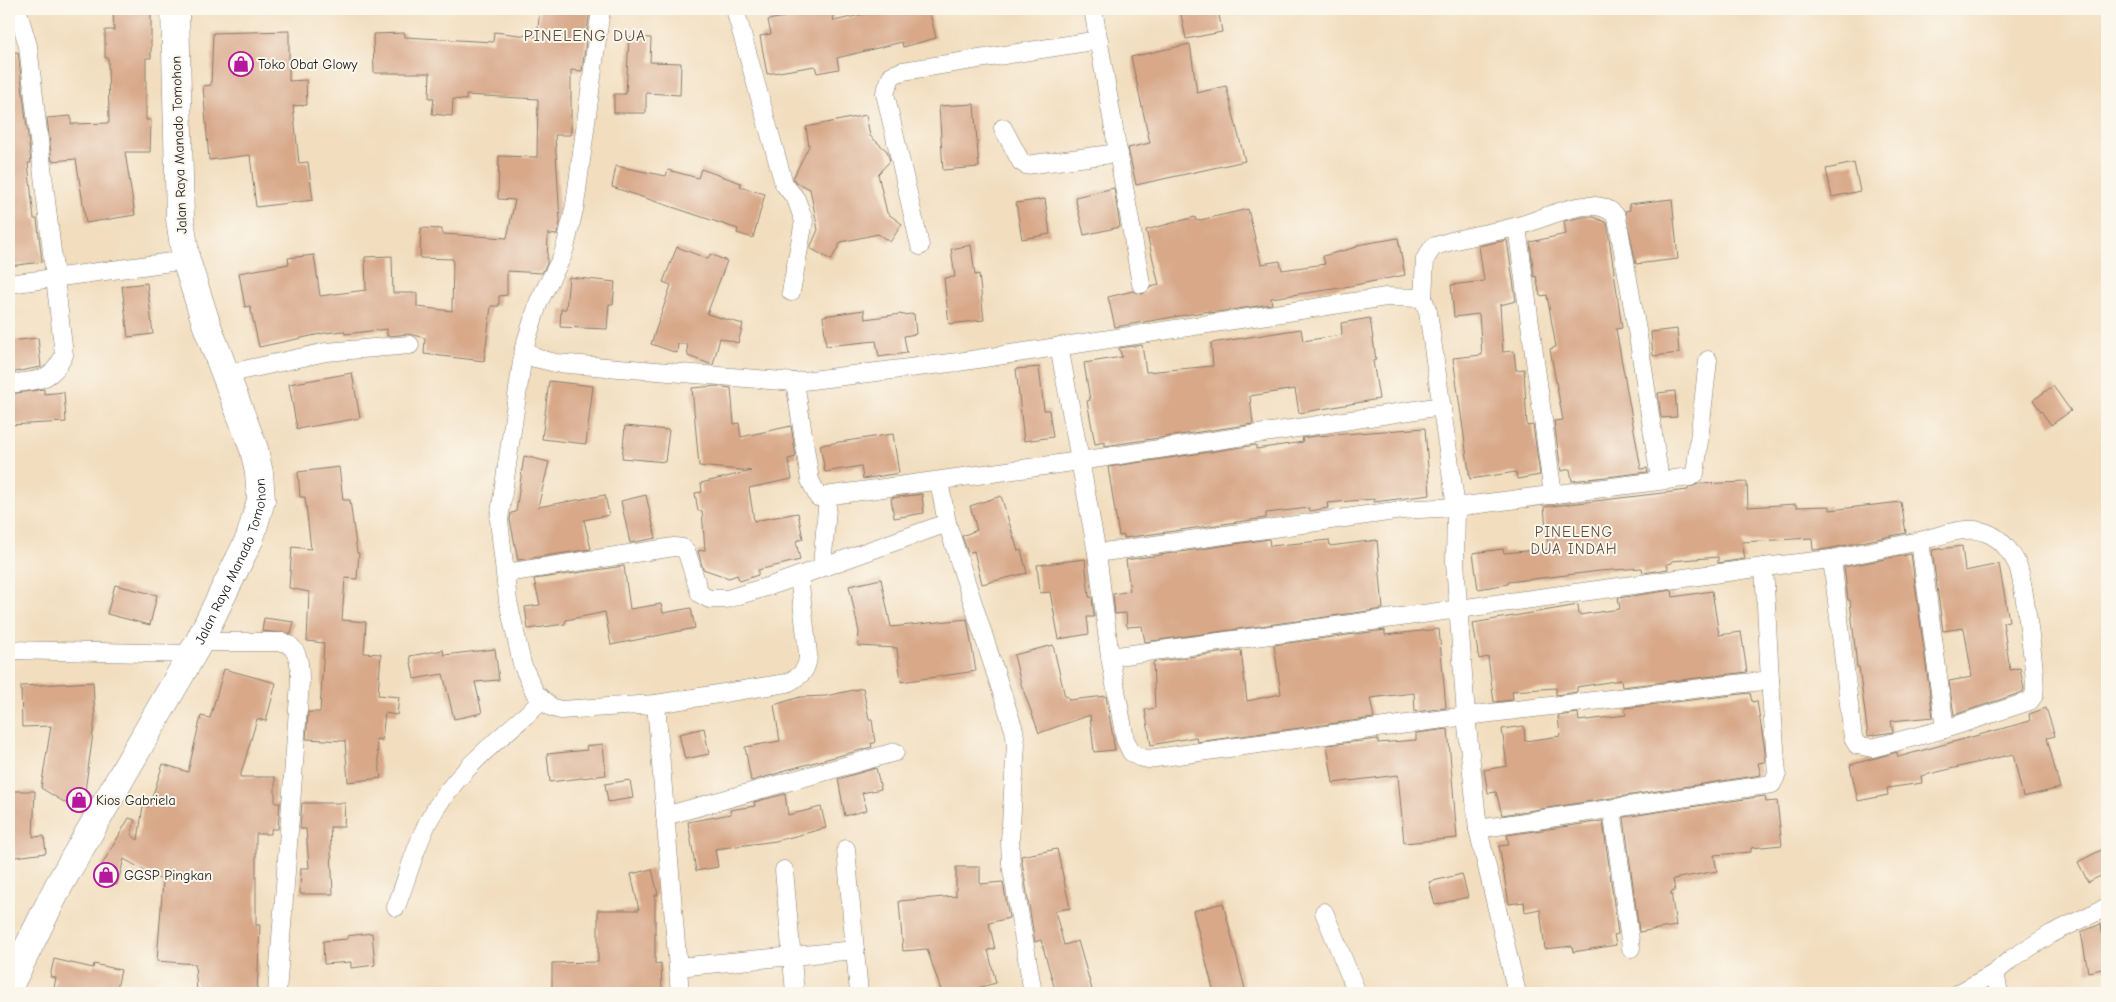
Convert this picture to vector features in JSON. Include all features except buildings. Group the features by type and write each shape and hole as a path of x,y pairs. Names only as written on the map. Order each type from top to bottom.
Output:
{"highway":[{"name":"Jalan Raya Manado Tomohon","path":"9,986 59,884 195,648 250,538 260,500 259,473 254,449 186,260 180,219 175,9"}],"street":[{"path":"9,384 46,379 58,367 64,355 28,46 19,15 14,9"},
{"path":"601,9 574,205 566,244 558,265 539,302 524,348 499,520 508,601 528,683 542,701 560,710 656,704 787,683 800,676 808,664 799,576"},
{"path":"735,9 784,184 796,199 804,221 791,292"},
{"path":"1093,9 1141,284"},
{"path":"920,246 885,92 892,75 903,71 1099,40"},
{"path":"1003,128 1021,162 1026,165 1119,153"},
{"path":"1518,993 1478,829 1466,716 1458,607 1455,562 1456,507 1428,312 1423,298 1426,259 1433,247 1517,227 1556,213 1589,206 1607,209 1617,216 1660,480"},
{"path":"1517,227 1553,495"},
{"path":"9,284 186,260"},
{"path":"524,348 535,358 556,363 795,382 958,362 1386,297 1410,296 1423,298"},
{"path":"226,374 326,352 410,345"},
{"path":"1059,346 1097,553 1110,658 1126,742 1131,752 1139,757 1148,759 1466,716 1770,680"},
{"path":"1097,553 1402,510 1456,507 1660,480 1684,479 1695,473 1708,360"},
{"path":"795,382 810,480 818,497 1080,461 1442,406"},
{"path":"938,481 946,523 1014,730 1016,744 1010,841 1011,864 1033,993"},
{"path":"822,567 828,497"},
{"path":"506,573 674,547 683,548 698,590 704,597 709,599 727,599 799,576 946,523"},
{"path":"1110,658 1458,607 1764,566 1832,559 1920,541 1961,530 1975,529 1988,533 1998,539 2008,550 2021,577 2031,644 2035,694 2030,702 1945,729 1872,748 1857,745 1853,738 1832,559"},
{"path":"1920,541 1945,729"},
{"path":"1478,829 1744,790 1772,784 1777,774 1764,566"},
{"path":"9,650 195,648 284,642 291,645 298,659 300,682 276,993"},
{"path":"396,907 428,821 439,803 458,779 542,701"},
{"path":"656,704 680,993"},
{"path":"665,816 895,752"},
{"path":"1612,809 1631,948"},
{"path":"846,849 859,993"},
{"path":"784,870 795,993"},
{"path":"1959,993 1995,973 2011,960 2051,934 2107,907"},
{"path":"1324,912 1357,993"},
{"path":"678,967 855,950"},
{"path":"1995,973 1999,993"}],"place":[{"name":"Toko Obat Glowy","path":"241,64"},
{"name":"Kios Gabriela","path":"79,800"},
{"name":"GGSP Pingkan","path":"106,875"}],"district":[{"name":"PINELENG DUA","path":"585,36"},
{"name":"PINELENG DUA INDAH","path":"1574,540"}]}
